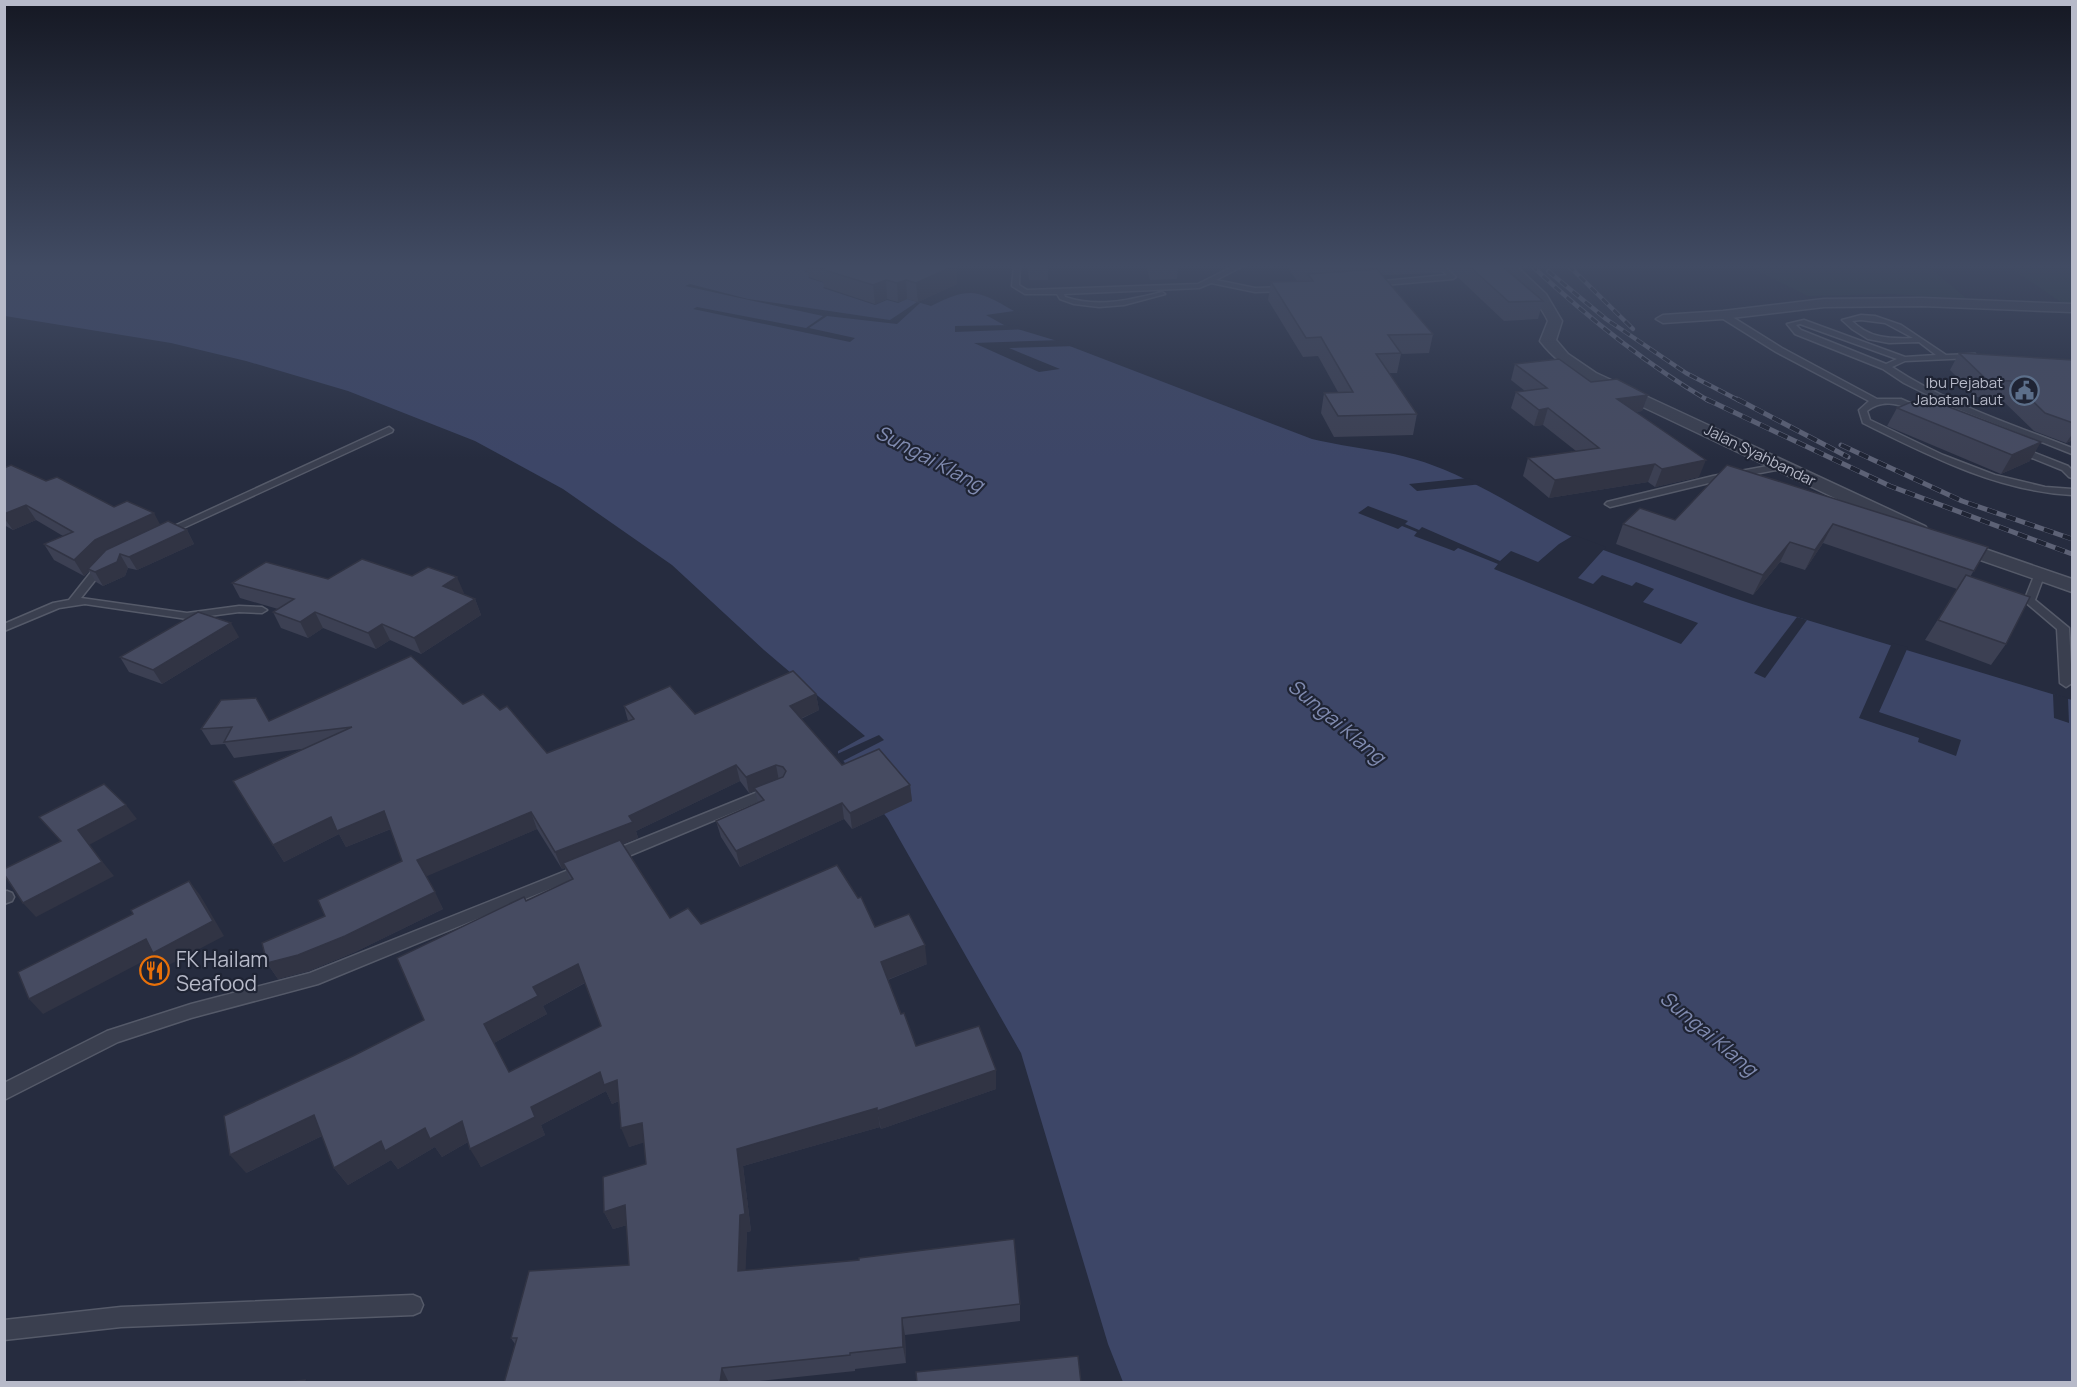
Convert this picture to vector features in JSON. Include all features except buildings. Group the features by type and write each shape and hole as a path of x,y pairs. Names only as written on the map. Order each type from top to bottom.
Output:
{"street":[{"name":"Jalan Syahbandar","path":"1552,330 1548,341 1562,357 1590,376 1934,538 2073,586"}],"lane":[{"path":"1747,330 1779,350 1875,401 1901,402 1928,412"},
{"path":"1796,330 1886,367 1909,384 1942,400 2073,451"},
{"path":"1823,330 1904,359"},
{"path":"1858,330 1866,336 1886,342 1920,340"},
{"path":"1905,330 1944,357"},
{"path":"1886,367 1904,359 1985,357"},
{"path":"1875,401 1863,410 1866,421 1947,462 1996,479 2048,491 2073,492"},
{"path":"151,539 388,429"},
{"path":"2012,447 2065,468 2073,475"},
{"path":"1610,504 1723,477 1784,466"},
{"path":"72,603 98,568 109,559"},
{"path":"2039,576 2029,601 2063,628 2066,683"},
{"path":"4,628 32,614 85,601 187,616 239,609 262,610"},
{"path":"4,1092 113,1036 191,1011 312,979 780,788"},
{"path":"4,1330 121,1317 413,1305"}],"water":[{"name":"Sungai Klang","path":"89,330 1020,330 1054,340 1312,439 1403,456 1432,465 1485,489 1570,536 1725,595 2072,700 2072,1382 1123,1382 1108,1344 1021,1053 888,819 838,754 838,751 865,736 764,650 672,565 563,489 475,441 348,391 246,361 171,343"}],"pier":[{"path":"792,330 817,330 855,338 850,342"},
{"path":"955,330 1013,330 955,332"},
{"path":"1061,340 1076,346 1009,348 1060,369 1039,372 974,343"},
{"path":"1468,478 1482,484 1417,491 1409,484"},
{"path":"1368,506 1408,521 1405,524 1419,530 1422,527 1500,561 1511,551 1538,562 1559,544 1574,535 1606,547 1578,578 1593,584 1602,575 1632,586 1636,582 1654,589 1643,602 1698,623 1681,644 1494,569 1498,564 1458,548 1454,551 1414,536 1417,532 1402,526 1398,529 1358,513"},
{"path":"1797,617 1807,620 1765,678 1754,673"},
{"path":"1892,643 1908,647 1879,712 1961,740 1956,756 1918,742 1919,738 1859,718"},
{"path":"2053,694 2068,698 2069,723 2054,718"},
{"path":"879,735 884,740 841,762 835,755"}],"railway":[{"path":"1606,330 1661,371 1709,401"},
{"path":"1622,330 1686,373 1740,401"},
{"path":"1706,399 1890,486 2072,554"},
{"path":"1737,399 1848,457"},
{"path":"1841,445 1962,501 2072,539"}],"place":[{"name":"Ibu Pejabat Jabatan Laut","path":"2024,391"},
{"name":"FK Hailam Seafood","path":"155,971"}]}
